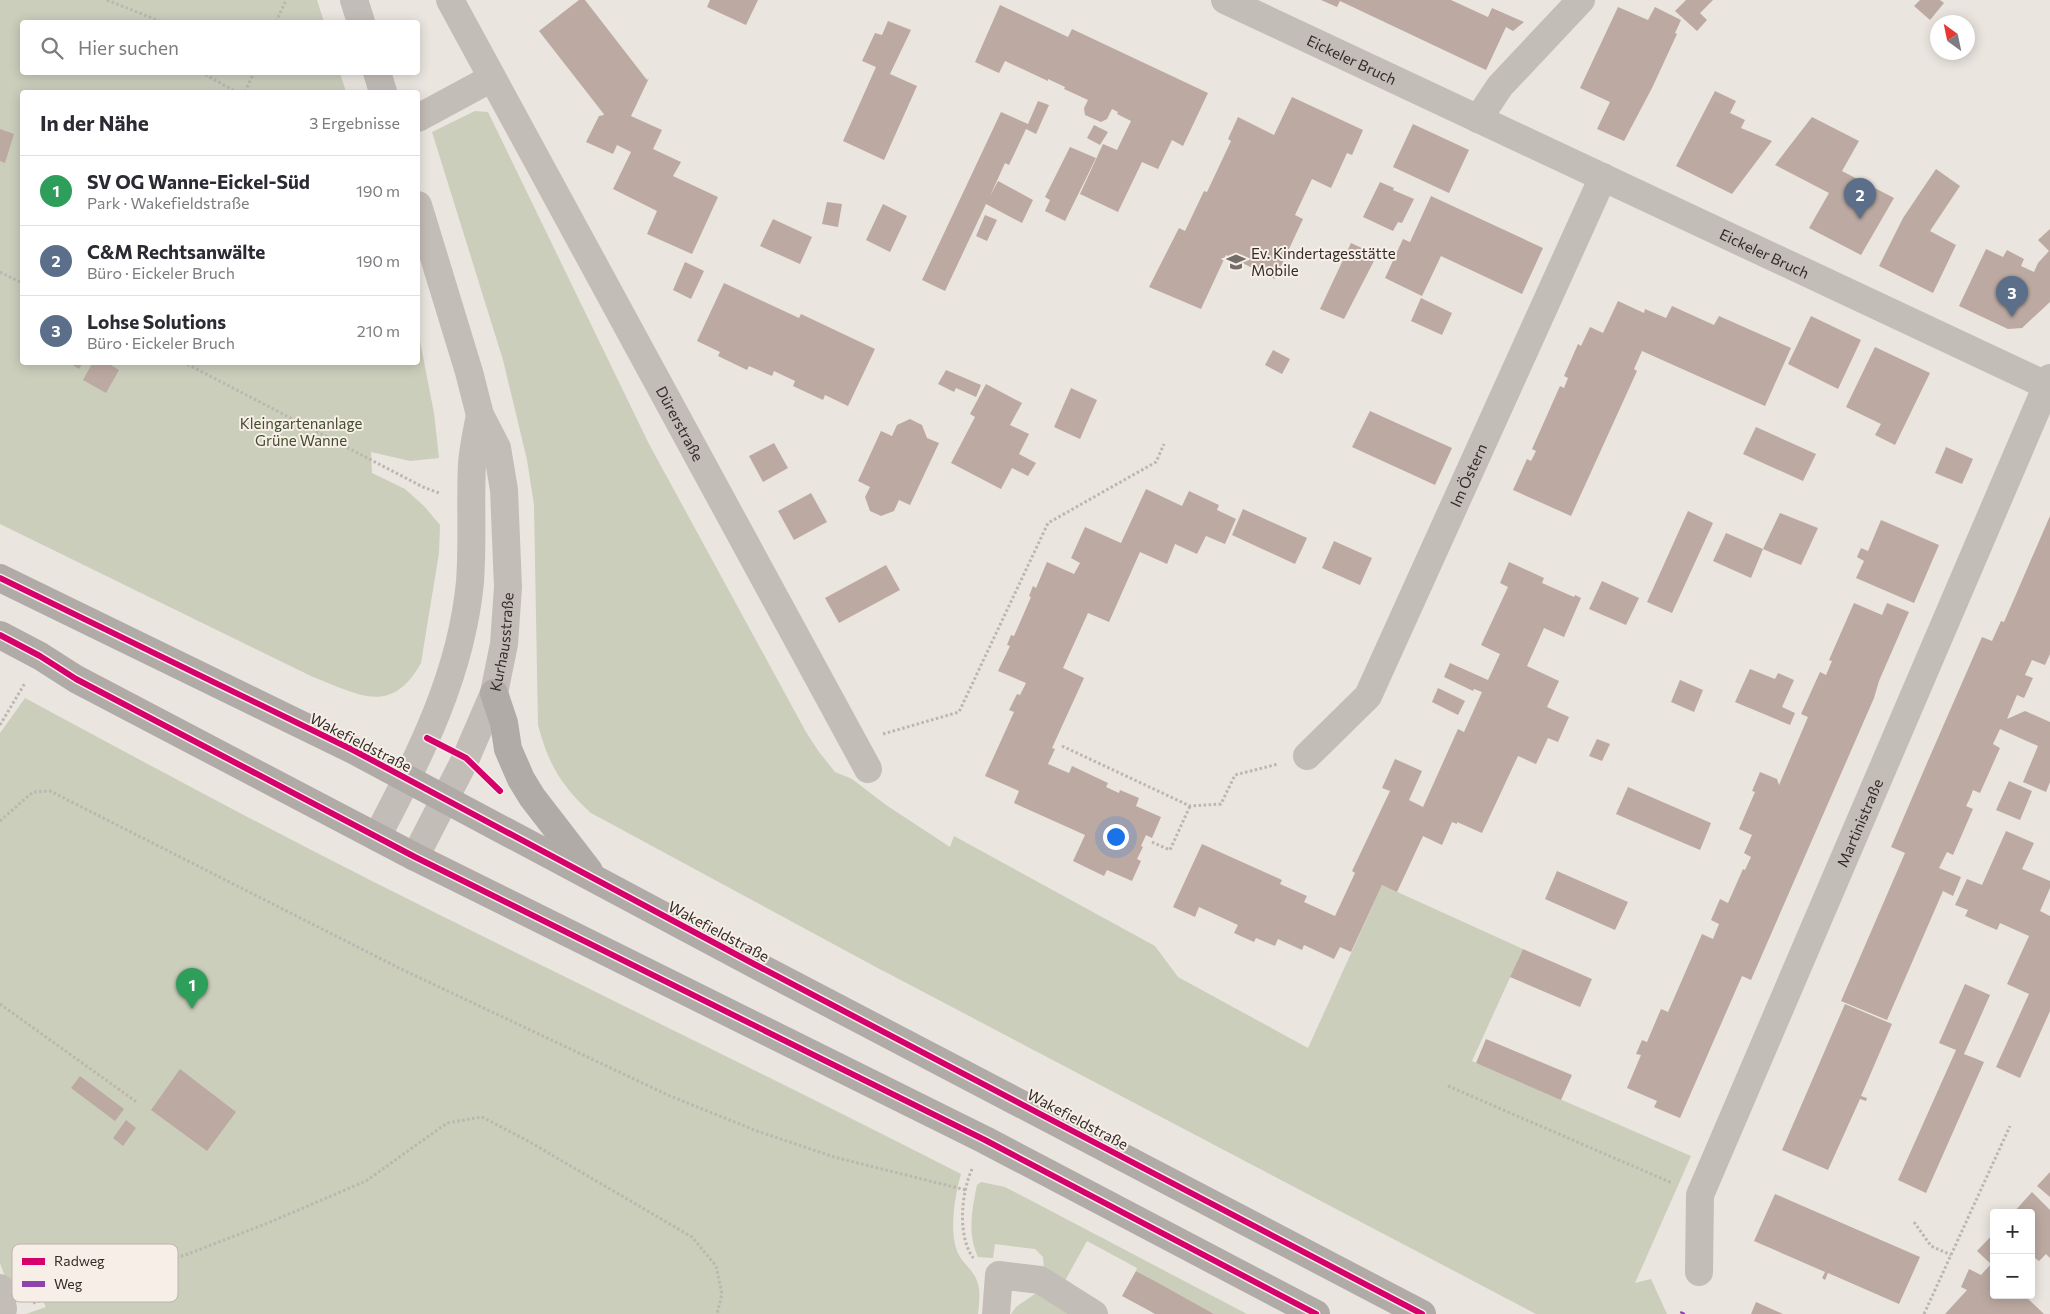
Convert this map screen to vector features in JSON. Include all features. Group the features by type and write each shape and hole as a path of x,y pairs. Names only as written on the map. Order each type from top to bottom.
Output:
{"main road":[{"name":"Wakefieldstraße","path":"0,578 344,746 1422,1314"},
{"path":"0,636 40,656 76,679 415,857 985,1140 1316,1314"},
{"path":"494,693 504,723 508,749 521,779 532,797 594,878"}],"street":[{"path":"354,0 360,20"},
{"name":"Dürerstraße","path":"450,0 868,769"},
{"name":"Eickeler Bruch","path":"1225,0 2049,384"},
{"path":"1478,119 1500,86 1581,0"},
{"path":"378,75 382,90"},
{"path":"420,117 492,78"},
{"name":"Im Östern","path":"1307,756 1368,696 1603,177"},
{"name":"Kurhausstraße","path":"415,857 446,800 494,693 504,644 508,587 504,490 497,448 480,415 469,372 420,211"},
{"name":"Martinistraße","path":"1699,1272 1700,1195 2049,384"},
{"name":"Kurhausstraße","path":"377,837 407,780 437,714 453,672 461,641 470,582 472,463 480,415"},
{"path":"996,1314 999,1275 1040,1280 1094,1314"}],"path":[{"path":"107,0 157,20"},
{"path":"277,20 286,0"},
{"path":"206,75 232,90"},
{"path":"246,90 253,75"},
{"path":"0,272 20,282"},
{"path":"189,365 423,487 441,493 472,495"},
{"path":"853,743 959,712 1048,523 1156,462 1164,444"},
{"path":"0,725 40,656"},
{"path":"1062,746 1190,806 1221,804 1235,776 1307,756"},
{"path":"0,820 34,792 50,791 399,968 670,1096 757,1131 834,1157 966,1190"},
{"path":"1152,842 1170,850 1190,806"},
{"path":"0,1004 138,1103"},
{"path":"1448,1086 1700,1195"},
{"path":"178,1257 268,1223 366,1181 447,1123 482,1117 528,1141 692,1238 716,1266 722,1294 717,1314"},
{"path":"1924,1314 2010,1126"},
{"path":"985,1140 969,1177 962,1224 964,1242 969,1254 977,1264 999,1275"},
{"path":"1914,1222 1932,1246 1951,1254"},
{"path":"1,1303 20,1302"}],"green space":[{"name":"Kleingartenanlage Grüne Wanne","path":"0,0 317,0 323,20 20,20 20,75 341,75 345,90 20,90 20,365 420,365 420,341 434,413 439,458 410,461 371,452 372,473 405,489 424,506 440,525 439,553 421,663 410,680 398,690 386,696 373,697 345,690 313,677 0,524"},
{"path":"475,111 488,112 649,444 806,732 835,772 852,779 886,805 950,847 954,836 1155,946 1178,977 1308,1048 1382,885 1523,949 1472,1061 1691,1156 1635,1283 1651,1279 1667,1314 1536,1314 874,966 591,813 571,793 551,762 538,725 534,505 527,460 503,360 432,132"},
{"path":"25,698 323,856 961,1174 955,1202 953,1233 958,1253 978,1283 978,1314 26,1314 46,1307 43,1302 178,1302 178,1244 12,1244 12,1288 8,1285 0,1263 0,733"},
{"path":"981,1182 1005,1187 1247,1314 1214,1314 1136,1271 1137,1268 1087,1241 1062,1286 1044,1268 1043,1257 1035,1249 995,1244 993,1258 978,1257 972,1239 972,1221 977,1185"},
{"path":"1042,1289 1083,1314 1011,1314 1016,1307"}],"building":[{"path":"579,0 585,0 647,80 649,78 631,116 662,130 653,149 681,162 673,176 718,197 692,254 647,234 657,211 613,189 631,152 617,145 613,154 586,142 599,116 604,115 539,31"},
{"path":"710,0 758,0 746,25 707,7"},
{"path":"1321,0 1451,0 1488,17 1492,8 1524,22 1513,31 1506,27 1486,70 1340,1 1337,7"},
{"path":"1686,0 1713,0 1700,13 1707,20 1697,31 1675,11"},
{"path":"1920,0 1940,0 1944,3 1934,15 1930,15 1930,20 1914,6"},
{"path":"1000,5 1068,37 1072,29 1208,93 1183,146 1172,140 1158,169 1142,162 1118,212 1080,194 1103,144 1117,150 1131,121 1117,114 1118,112 1112,109 1107,119 1101,122 1085,115 1084,108 1088,100 1048,79 1048,81 1005,61 999,73 975,62"},
{"path":"1618,7 1648,20 1655,7 1681,20 1675,33 1677,34 1652,88 1624,141 1597,129 1610,102 1580,88"},
{"path":"888,21 911,30 890,74 917,86 884,160 843,141 876,67 862,61 875,33 882,35"},
{"path":"1715,91 1736,101 1730,113 1745,120 1741,128 1772,141 1732,194 1676,166"},
{"path":"1292,97 1363,130 1352,155 1347,153 1331,188 1312,179 1295,215 1303,219 1275,279 1226,255 1201,309 1149,287 1179,228 1185,231 1204,191 1207,192 1231,141 1228,139 1238,117 1274,135"},
{"path":"1038,101 1049,105 1036,134 1026,129 1009,165 1005,163 990,196 998,181 1033,200 1022,223 986,204 945,291 922,280 1001,112 1028,124"},
{"path":"1812,117 1859,141 1842,171 1894,198 1861,255 1809,228 1829,193 1775,165"},
{"path":"1413,124 1469,150 1449,193 1393,167"},
{"path":"1094,125 1108,132 1100,145 1087,138"},
{"path":"0,129 14,134 5,163 0,161"},
{"path":"1070,147 1096,158 1065,221 1045,211 1050,200 1045,197"},
{"path":"1936,169 1960,186 1930,231 1956,245 1933,293 1879,266 1903,218"},
{"path":"1380,182 1414,199 1402,223 1398,222 1393,231 1363,217"},
{"path":"1431,196 1543,248 1522,294 1441,256 1422,296 1385,278 1403,239 1410,242"},
{"path":"827,202 842,204 838,227 822,224"},
{"path":"883,204 907,216 890,252 866,240"},
{"path":"985,215 997,220 987,241 976,236"},
{"path":"773,219 812,237 800,264 760,246"},
{"path":"2050,229 2050,302 2022,328 2008,329 1959,306 1986,249 2003,257 2007,250 2024,259 2021,266 2034,272 2038,263 2049,251 2038,240"},
{"path":"1351,243 1377,255 1344,319 1320,309"},
{"path":"685,262 704,271 691,299 673,290"},
{"path":"724,283 799,318 801,314 875,349 848,406 825,395 823,400 793,386 795,381 774,371 772,376 749,366 747,370 718,356 720,352 697,341"},
{"path":"1421,298 1452,313 1442,335 1411,321"},
{"path":"1618,301 1644,313 1645,309 1666,318 1672,306 1714,325 1719,316 1791,348 1765,406 1642,351 1634,369 1637,371 1571,516 1513,490 1527,459 1531,461 1536,451 1532,449 1560,386 1564,388 1568,378 1564,376 1578,344 1581,346 1590,327 1603,333"},
{"path":"1811,316 1861,340 1838,389 1788,364"},
{"path":"1875,347 1930,373 1895,445 1875,435 1881,424 1846,407"},
{"path":"1273,350 1290,359 1282,374 1265,365"},
{"path":"73,365 81,365 79,369"},
{"path":"91,365 111,365 119,370 106,393 83,380"},
{"path":"946,370 981,385 976,397 956,388 954,392 938,384"},
{"path":"986,384 1022,403 1010,425 1029,434 1019,454 1036,463 1028,476 1012,468 1001,489 951,463 975,417 970,414"},
{"path":"1071,388 1097,400 1080,439 1054,427"},
{"path":"1370,411 1452,448 1435,485 1352,447"},
{"path":"910,419 922,425 927,438 939,443 910,505 899,500 894,511 881,516 870,511 865,497 870,487 858,481 881,431 892,436 897,425"},
{"path":"1756,427 1816,454 1803,481 1743,454"},
{"path":"774,443 788,468 763,482 749,456"},
{"path":"1946,447 1973,459 1962,484 1935,473"},
{"path":"1146,489 1182,506 1189,491 1219,505 1217,510 1236,519 1225,544 1206,536 1197,554 1175,544 1167,564 1140,552 1109,622 1088,613 1063,668 1084,678 1052,748 1055,749 1048,764 1069,773 1072,766 1108,783 1106,787 1119,793 1120,790 1139,798 1136,806 1161,817 1152,838 1146,835 1141,846 1143,847 1137,859 1141,861 1132,881 1107,870 1104,876 1073,861 1085,835 1014,803 1019,791 985,776 1014,712 1009,710 1017,694 1020,695 1026,683 998,671 1010,646 1007,645 1011,635 1014,636 1031,597 1029,596 1033,586 1036,588 1047,562 1074,574 1080,563 1071,558 1085,527 1121,543"},
{"path":"811,493 827,522 794,540 778,511"},
{"path":"1243,509 1307,538 1295,564 1232,535"},
{"path":"1688,511 1713,523 1672,613 1647,602"},
{"path":"1780,513 1818,528 1801,565 1763,549"},
{"path":"2050,516 2050,654 2045,665 2032,660 2025,675 2033,678 2024,698 2017,695 2007,719 2025,711 2050,722 2050,782 2046,792 2023,782 2038,746 2000,729 1993,744 2000,748 1980,793 1973,790 1966,806 1973,809 1953,855 1947,852 1939,868 1961,877 1953,896 1943,891 1887,1020 1841,1001 1905,853 1891,847 1927,763 1982,637 1992,641 2001,621 2004,622"},
{"path":"1881,520 1939,545 1914,603 1856,578 1864,561 1857,557 1861,548 1868,551"},
{"path":"1726,533 1763,549 1751,578 1713,561"},
{"path":"1334,541 1372,558 1360,585 1322,568"},
{"path":"1509,562 1544,578 1542,583 1574,597 1575,595 1581,598 1564,637 1544,628 1527,666 1559,681 1547,707 1569,717 1558,742 1548,738 1536,764 1518,756 1482,833 1457,822 1457,824 1452,822 1442,845 1423,836 1397,892 1382,885 1351,952 1340,947 1334,959 1304,945 1302,950 1278,939 1275,946 1256,938 1254,942 1234,933 1238,925 1199,907 1195,917 1173,907 1202,844 1282,880 1280,884 1307,896 1304,902 1335,916 1355,873 1352,871 1390,791 1382,788 1395,759 1422,771 1409,800 1423,807 1458,729 1464,732 1482,692 1474,689 1473,691 1444,677 1450,663 1488,680 1500,654 1481,645 1508,587 1500,583"},
{"path":"886,565 900,590 839,623 825,598"},
{"path":"1602,581 1639,598 1626,625 1589,609"},
{"path":"1854,603 1882,615 1887,603 1909,612 1879,681 1874,698 1751,980 1742,976 1680,1118 1654,1107 1657,1101 1627,1088 1641,1055 1636,1054 1642,1040 1647,1042 1661,1009 1668,1012 1702,934 1713,939 1719,924 1711,920 1720,899 1728,903 1743,869 1745,870 1751,857 1744,853 1752,835 1739,829 1755,792 1752,791 1760,772 1777,779 1779,785 1808,717 1801,714 1820,672 1826,675 1832,661 1829,660"},
{"path":"1750,669 1775,679 1778,673 1794,680 1782,707 1795,713 1790,725 1735,702"},
{"path":"1680,680 1703,690 1694,712 1671,702"},
{"path":"1438,688 1465,701 1458,715 1432,702"},
{"path":"1597,739 1610,744 1602,761 1589,756"},
{"path":"2009,781 2032,791 2020,820 1996,810"},
{"path":"1628,787 1711,823 1700,850 1616,814"},
{"path":"2006,831 2034,843 2022,869 2050,881 2050,888 2040,911 2050,916 2050,1011 2020,1078 1996,1067 2029,994 2007,984 2029,936 2000,923 1997,930 1965,916 1968,910 1955,905 1967,879 1982,885"},
{"path":"1557,871 1628,902 1615,930 1545,899"},
{"path":"1523,949 1592,979 1580,1007 1510,977"},
{"path":"1965,984 1990,995 1964,1054 1984,1062 1926,1193 1898,1180 1956,1050 1939,1043"},
{"path":"1845,1004 1892,1024 1861,1096 1867,1098 1866,1101 1860,1099 1828,1170 1782,1150"},
{"path":"1486,1039 1572,1075 1561,1100 1476,1063"},
{"path":"180,1069 236,1112 207,1151 151,1110"},
{"path":"80,1076 124,1109 115,1121 71,1088"},
{"path":"126,1120 136,1128 123,1146 113,1138"},
{"path":"2050,1172 2050,1197 2037,1186"},
{"path":"2032,1192 2050,1210 2050,1258 2046,1254 2039,1261 2035,1258 2035,1209 2017,1209"},
{"path":"1775,1194 1920,1257 1899,1304 1828,1273 1825,1280 1822,1278 1825,1272 1754,1241"},
{"path":"1990,1237 1990,1263 1977,1251"},
{"path":"1990,1265 1990,1299 2028,1299 2044,1314 1945,1314 1967,1290 1961,1287 1969,1269 1981,1275"},
{"path":"1136,1271 1214,1314 1155,1314 1122,1296"},
{"path":"1756,1302 1783,1314 1751,1314"}],"cycle path":[{"path":"0,578 353,750 754,964 1422,1314"},
{"path":"0,635 40,656 76,679 415,857 985,1140 1316,1314"},
{"path":"427,738 466,758 500,791"}],"place":[{"name":"C&M Rechtsanwälte","path":"1860,219"},
{"name":"Ev. Kindertagesstätte Mobile","path":"1236,262"},
{"name":"Lohse Solutions","path":"2012,317"},
{"name":"SV OG Wanne-Eickel-Süd","path":"192,1009"}]}
